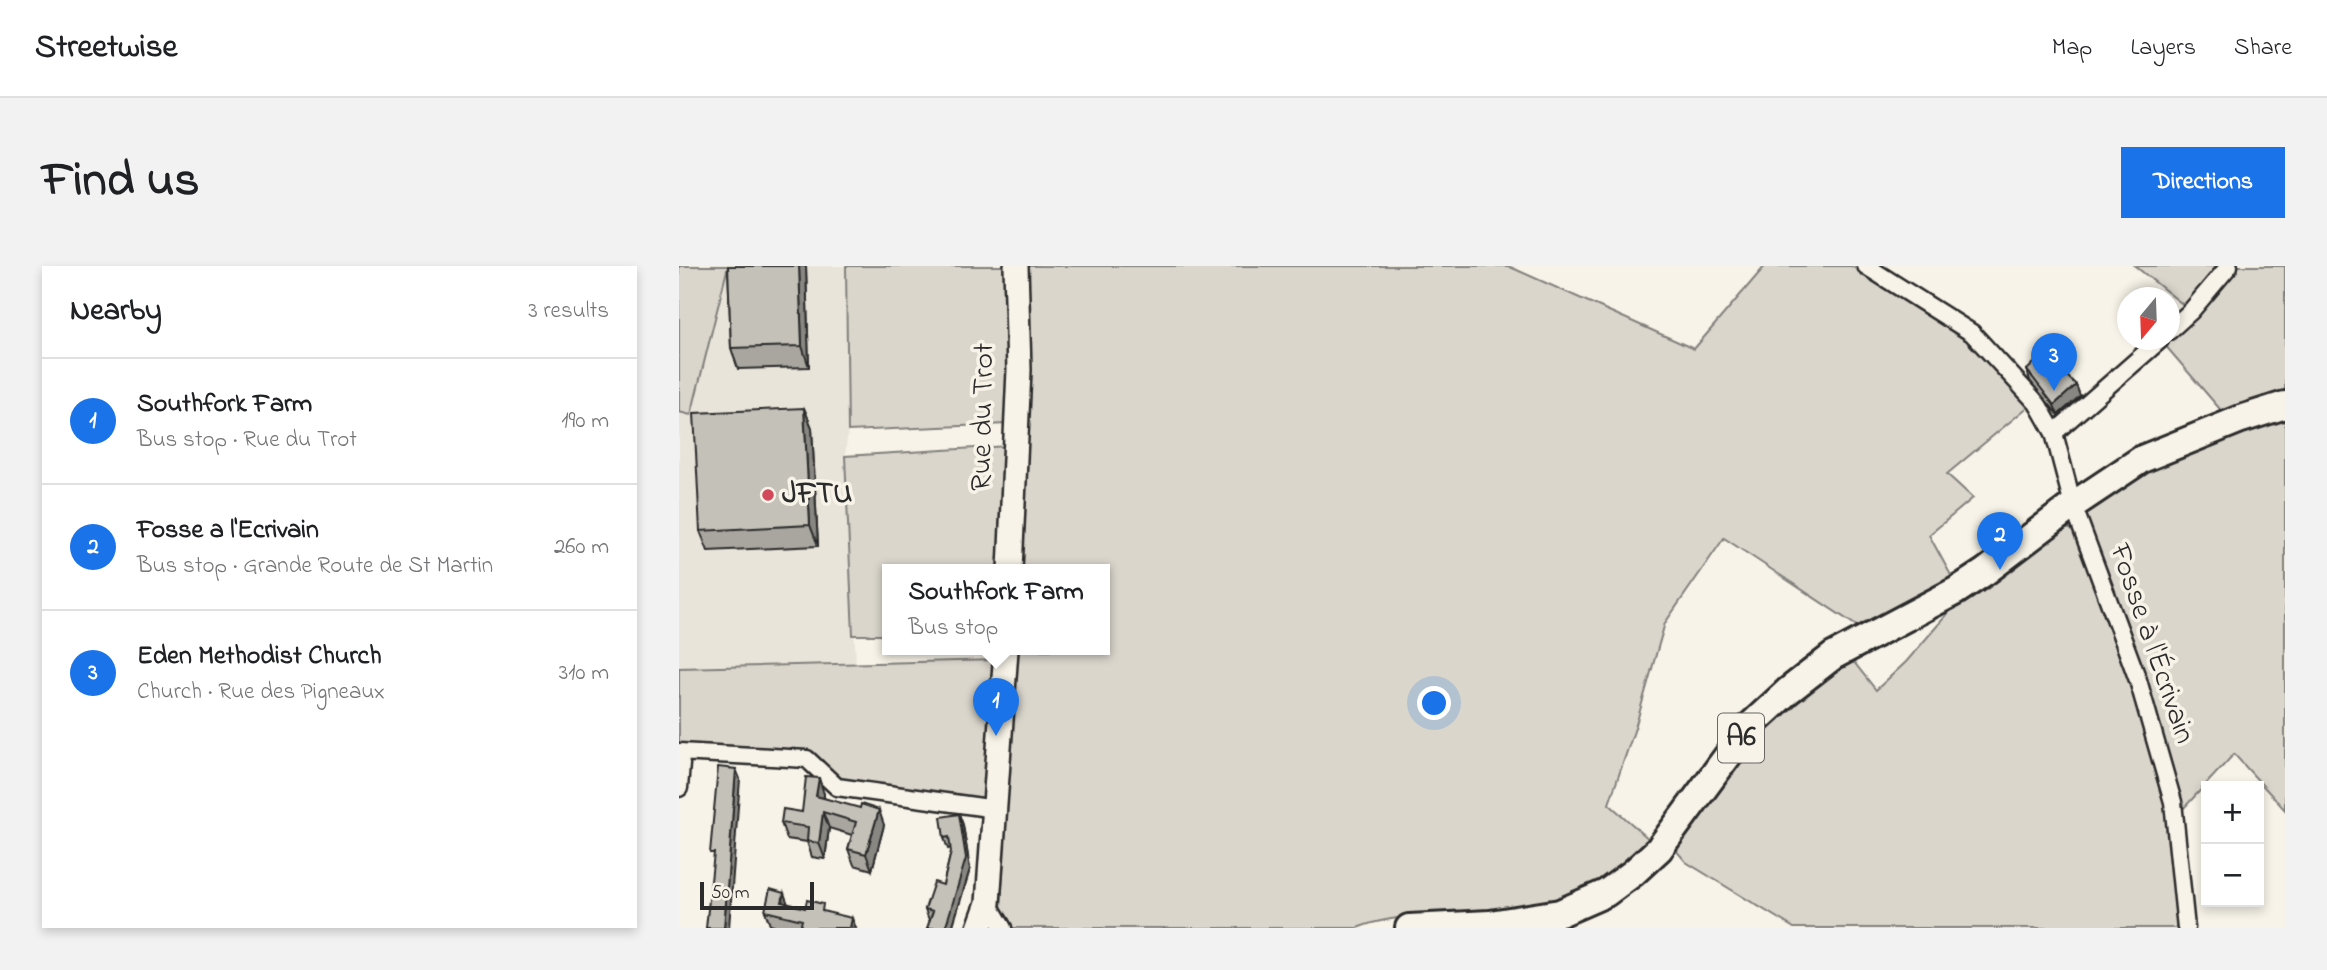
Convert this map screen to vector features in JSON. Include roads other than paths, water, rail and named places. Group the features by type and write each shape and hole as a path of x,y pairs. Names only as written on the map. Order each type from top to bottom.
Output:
{"main road":[{"name":"Rue du Trot","path":"1010,564 1019,370 1016,266"},
{"name":"A6","path":"1409,928 1489,926 1560,913 1606,893 1659,849 1749,727 1788,691 1833,656 1956,591 1986,572 2073,505 2142,459 2241,419 2285,405"},
{"path":"979,928 988,903 1006,655"}],"street":[{"name":"Fosse à l'Écrivain","path":"1866,266 1972,333 2037,403 2055,433 2073,505 2138,680 2173,802 2186,928"},
{"path":"2180,322 2229,266"},
{"path":"2055,433 2149,350"},
{"path":"679,788 680,758 807,759 837,787 996,809"},
{"path":"988,903 1003,928"}],"place":[{"name":"Eden Methodist Church","path":"2054,391"},
{"name":"JFTU","path":"768,495"},
{"name":"Fosse a l'Ecrivain","path":"2000,570"},
{"name":"Southfork Farm","path":"996,736"}]}
